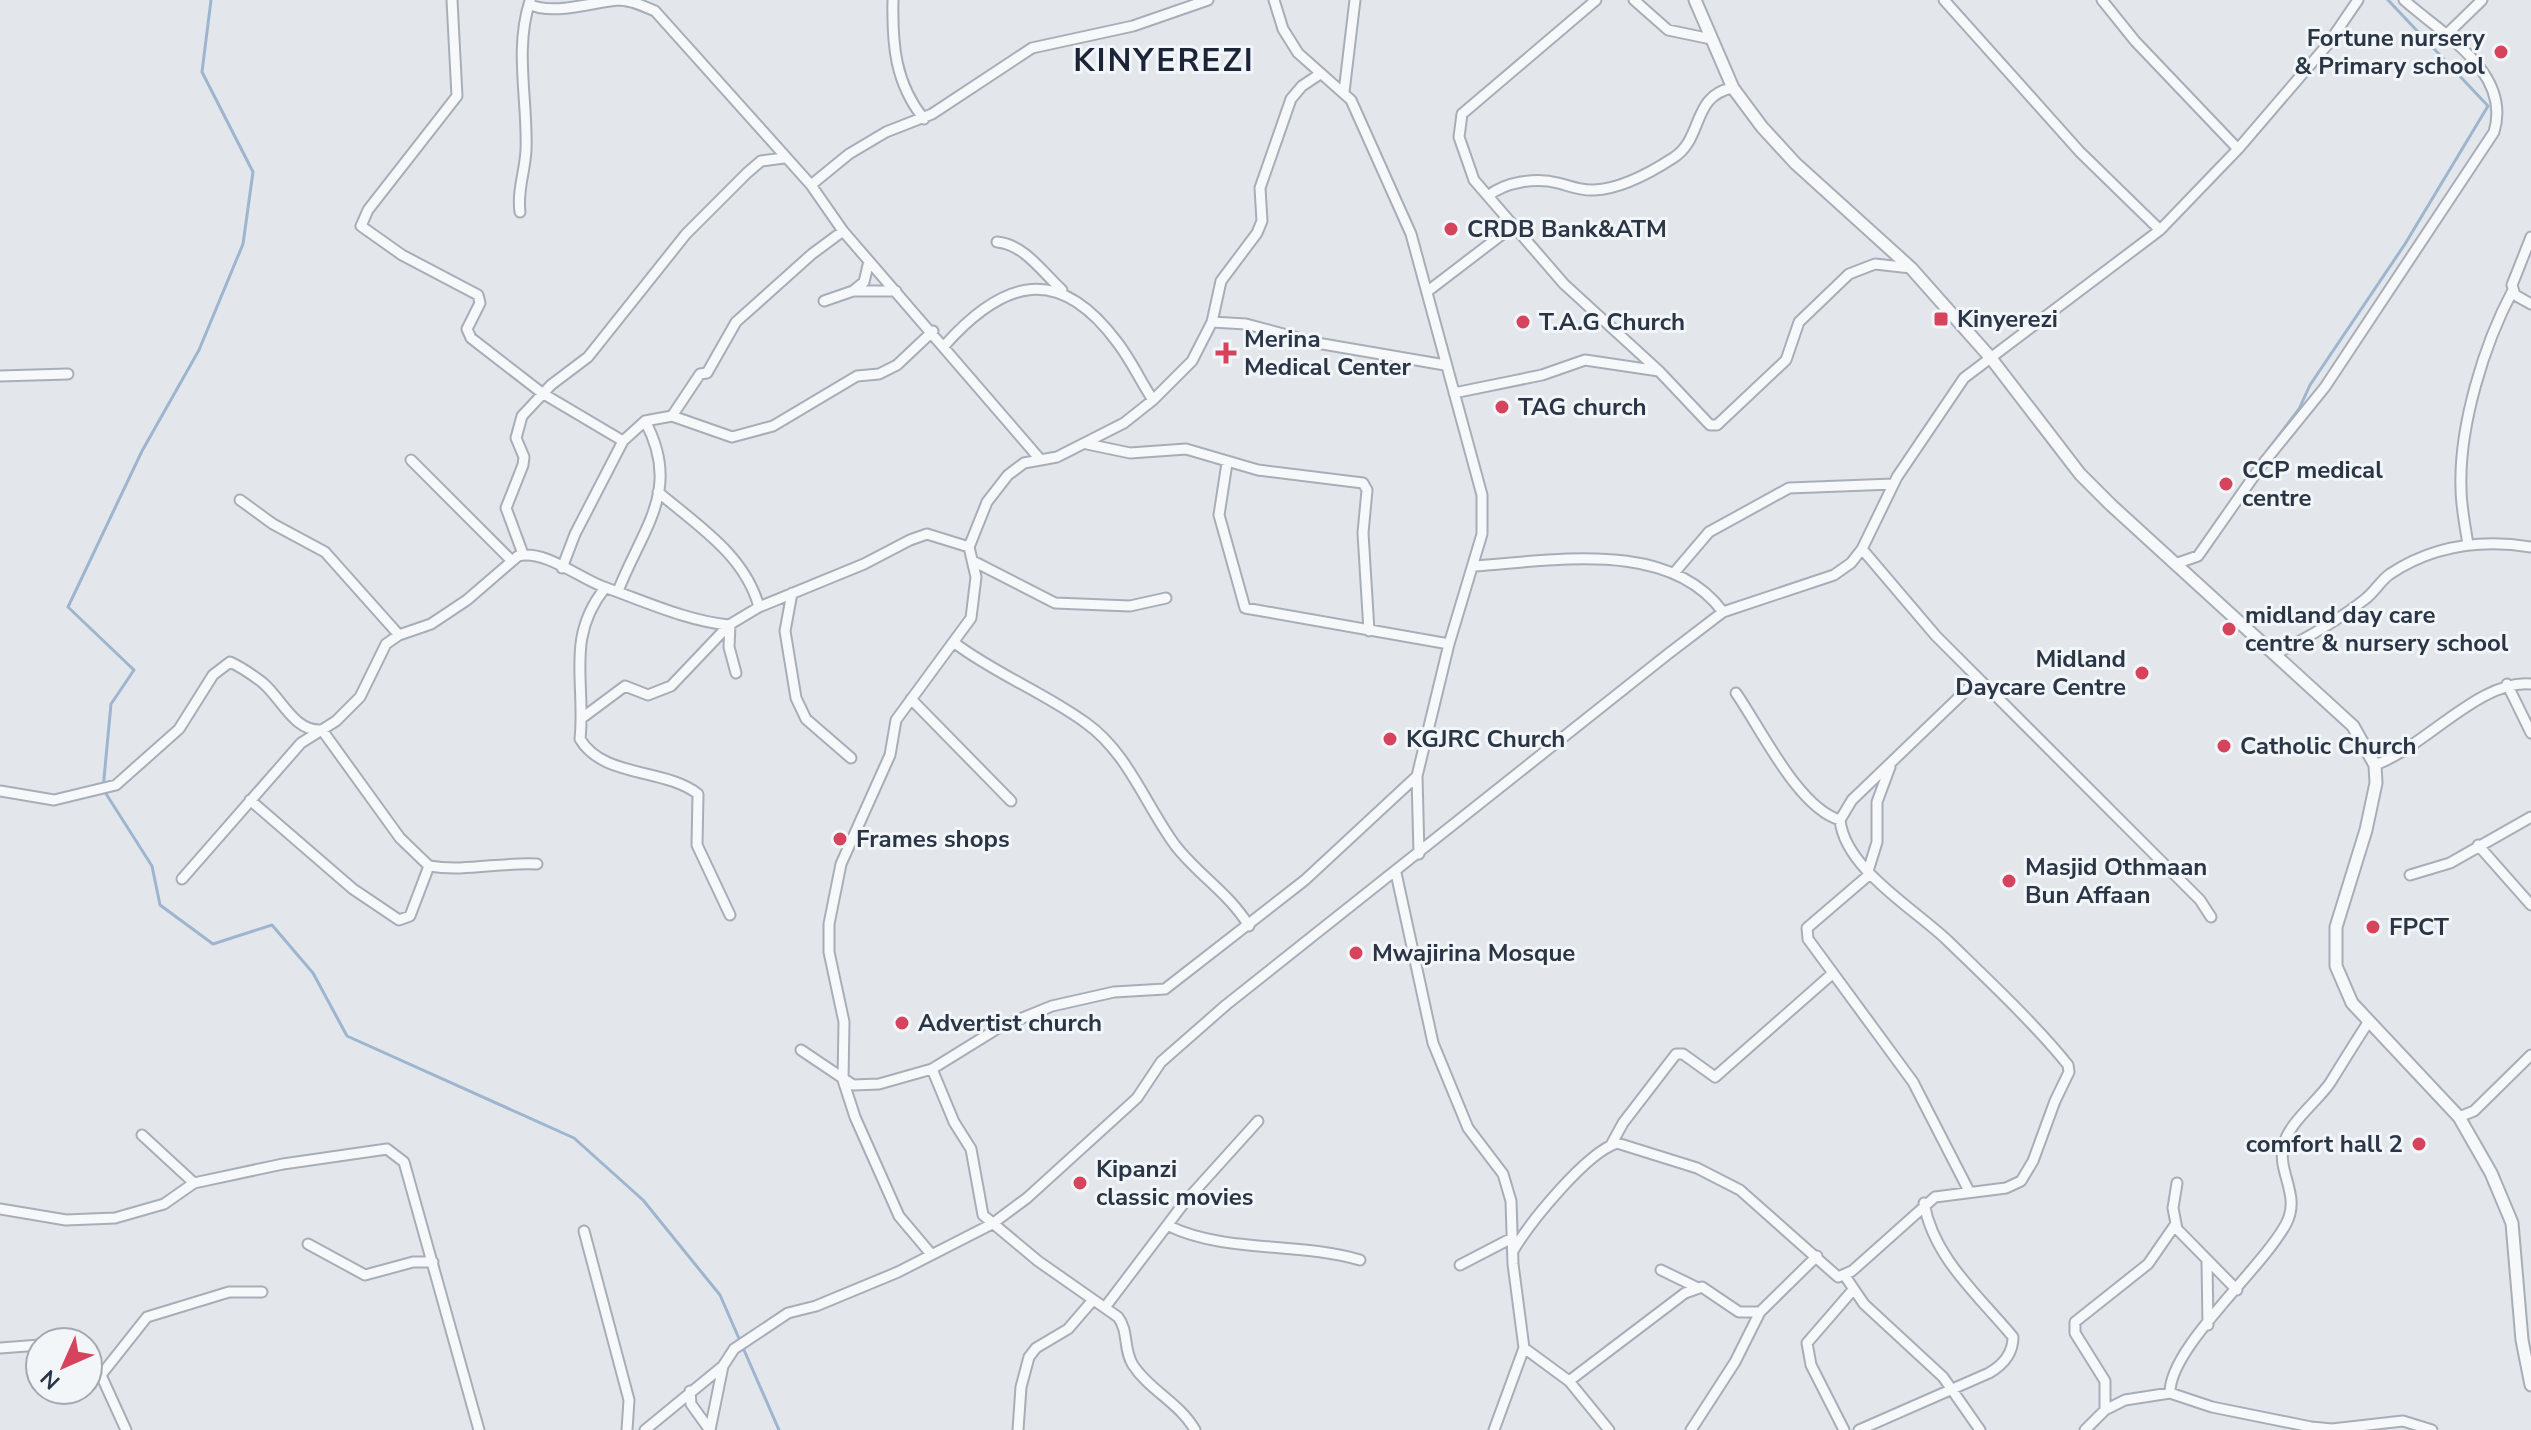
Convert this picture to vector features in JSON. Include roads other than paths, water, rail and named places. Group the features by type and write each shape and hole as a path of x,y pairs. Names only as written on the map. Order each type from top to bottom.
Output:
{"street":[{"path":"452,0 457,96 368,210 361,226 402,255 478,295 480,303 467,329 471,338 542,393 623,441"},
{"path":"520,212 518,195 526,151 522,40 530,2 546,10 576,5 602,6 617,0 637,3 655,11 811,185 843,231 933,331 1039,458"},
{"path":"893,0 898,74 910,102 924,119"},
{"path":"811,185 838,161 870,141 924,119 1032,48 1133,26 1208,0"},
{"path":"1274,0 1290,42 1320,74 1344,92 1411,234 1484,504 1482,534 1449,644 1417,776 1419,854"},
{"path":"1344,92 1355,0"},
{"path":"1596,0 1462,114 1459,137 1463,156 1474,180 1564,284 1659,371 1710,425 1717,425 1786,360 1799,322 1849,274 1875,264 1911,268"},
{"path":"1634,0 1668,30 1711,39"},
{"path":"1695,0 1733,88 1795,163 1911,268 1990,357 2080,474 2353,726 2375,765 2374,800 2336,927 2334,948 2342,987 2369,1021 2459,1117 2491,1173 2512,1223 2522,1340 2531,1385"},
{"path":"1944,0 2070,141 2160,230"},
{"path":"2102,0 2135,41 2238,149"},
{"path":"645,1430 723,1366 734,1349 777,1319 884,1277 992,1224 1027,1198 1137,1098 1161,1062 1178,1046 1723,612 1834,575 1862,549 1893,484 1964,378 2160,230 2238,149 2328,44 2358,0"},
{"path":"2175,564 2198,556 2261,466 2325,387 2494,132 2498,99 2487,74 2404,0"},
{"path":"2445,36 2482,0"},
{"path":"931,1254 899,1216 855,1117 843,1080 844,1022 829,952 833,893 849,844 890,755 896,720 956,644 971,618 975,601 973,561 969,547 987,502 996,488 1024,463 1057,457 1087,444 1153,400 1192,361 1212,322 1221,281 1244,253 1262,221 1260,188 1291,99 1302,86 1320,74"},
{"path":"1488,196 1496,190 1522,182 1556,182 1595,190 1625,183 1684,150 1693,137 1703,106 1720,91 1733,88"},
{"path":"523,554 506,508 523,465 524,457 516,438 517,424 542,393 588,357 686,234 747,173 761,161 784,158"},
{"path":"1428,291 1513,226"},
{"path":"672,416 700,374 707,373 736,322 812,254 843,231"},
{"path":"2468,544 2461,486 2481,361 2513,290 2512,280 2531,237"},
{"path":"997,242 1010,243 1021,250 1116,340 1153,400"},
{"path":"853,291 864,282 869,261"},
{"path":"945,345 965,323 998,299 1040,288 1064,293"},
{"path":"2513,290 2531,304"},
{"path":"824,301 853,291 896,291"},
{"path":"1212,322 1246,324 1317,343 1445,365"},
{"path":"562,568 575,534 623,441 645,421 672,416 732,437 773,426 857,376 879,374 897,365 933,331"},
{"path":"1454,393 1542,375 1585,360 1659,371"},
{"path":"0,376 68,374"},
{"path":"618,591 652,519 663,472 645,421"},
{"path":"1087,444 1130,453 1186,449 1227,463 1365,485 1363,533 1369,631"},
{"path":"411,460 511,560"},
{"path":"1227,463 1219,515 1245,608 1449,644"},
{"path":"1674,573 1709,532 1789,488 1893,484"},
{"path":"658,492 732,556 747,573 759,607"},
{"path":"240,500 273,524 325,552 399,635"},
{"path":"582,718 625,686 648,695 671,686 730,625 759,607 927,534 969,547"},
{"path":"2275,654 2323,630 2368,597 2389,575 2437,551 2497,541 2531,547"},
{"path":"1862,549 1978,679 2200,900 2211,917"},
{"path":"182,879 301,743 322,730 360,697 386,644 399,635 431,624 467,600 511,560 523,554 605,588 690,617 730,625"},
{"path":"1473,566 1581,560 1636,564 1674,573 1700,587 1723,612"},
{"path":"973,561 1055,603 1130,606 1166,598"},
{"path":"605,588 591,610 578,648 582,718 580,739 590,753 698,794 694,834 730,915"},
{"path":"792,593 785,631 796,698 806,719 851,758"},
{"path":"730,625 729,647 736,673"},
{"path":"956,644 1086,723 1107,742 1121,757 1174,843 1194,867 1226,894 1249,926"},
{"path":"0,791 61,799 116,785 179,729 213,675 230,662 263,683 302,726 311,731 322,730"},
{"path":"1840,820 1852,800 1978,679"},
{"path":"2375,765 2408,750 2507,684 2531,684"},
{"path":"2507,684 2531,733"},
{"path":"1736,693 1782,766 1819,808 1840,820 1847,846 1869,872 1946,940 2068,1065 2069,1072 2033,1161 2021,1181 2006,1188 1935,1197 1924,1203 1845,1276"},
{"path":"911,699 1011,801"},
{"path":"322,730 400,838 429,866 474,869 509,863 537,864"},
{"path":"1892,762 1877,802 1877,842 1869,872 1807,928 1808,939 1913,1082 1969,1191"},
{"path":"801,1050 853,1085 879,1084 932,1069 1000,1027 1052,1006 1114,992 1165,989 1305,880 1417,776"},
{"path":"250,800 353,889 399,920 410,916 429,866"},
{"path":"2410,875 2450,863 2531,817"},
{"path":"2478,845 2531,905"},
{"path":"1396,873 1433,1043 1468,1128 1503,1174 1511,1201 1513,1251 1524,1348 1494,1430"},
{"path":"1513,1251 1543,1207 1611,1145 1623,1123 1676,1054 1683,1054 1715,1077 1756,1045 1832,974"},
{"path":"2170,1393 2170,1380 2178,1361 2237,1290 2289,1217 2292,1191 2283,1147 2287,1135 2330,1082 2369,1021"},
{"path":"2459,1117 2474,1111 2531,1055"},
{"path":"932,1069 954,1122 971,1149 981,1207 992,1224 1093,1300 1106,1306 1123,1324 1131,1363 1178,1408 1195,1430"},
{"path":"1106,1306 1184,1203 1258,1121"},
{"path":"142,1135 194,1183"},
{"path":"1611,1145 1624,1144 1697,1168 1740,1190 1817,1256 1832,1273 1845,1276"},
{"path":"0,1209 66,1220 115,1218 164,1204 194,1183 283,1164 387,1149 404,1162 479,1430"},
{"path":"2177,1183 2173,1208 2175,1225 2237,1290"},
{"path":"1859,1430 1998,1368 2013,1346 2013,1337 1940,1249 1928,1223 1924,1203"},
{"path":"2105,1410 2105,1381 2075,1333 2075,1322 2148,1264 2175,1225"},
{"path":"1169,1226 1200,1236 1313,1249 1360,1260"},
{"path":"584,1231 629,1400 627,1430"},
{"path":"1460,1265 1512,1238"},
{"path":"308,1244 365,1275 413,1262 433,1262"},
{"path":"1691,1430 1735,1362 1760,1312 1817,1256"},
{"path":"2207,1262 2208,1325"},
{"path":"1661,1270 1709,1290 1739,1312 1760,1312"},
{"path":"1845,1276 1852,1291 1952,1389 1980,1430"},
{"path":"1569,1381 1657,1311 1698,1288"},
{"path":"1844,1430 1811,1365 1807,1343 1852,1291"},
{"path":"104,1371 147,1317 229,1292 262,1292"},
{"path":"1018,1430 1021,1387 1029,1357 1036,1348 1068,1329 1093,1300"},
{"path":"0,1348 24,1346"},
{"path":"1524,1348 1569,1381 1609,1430"},
{"path":"710,1430 723,1366"},
{"path":"104,1382 126,1430"},
{"path":"690,1391 691,1404 710,1430"},
{"path":"2085,1430 2105,1410 2138,1395 2170,1393 2212,1407 2332,1430 2403,1421 2432,1430"}],"waterway":[{"path":"211,0 202,72 253,172 243,244 199,350 142,451 68,607 134,670 111,704 103,789 152,866 160,905 213,944 272,925 313,973 347,1036 574,1138 643,1200 720,1295 779,1430"},
{"path":"2267,451 2299,409 2310,385 2405,244 2488,106 2388,0"}],"place":[{"name":"Fortune nursery & Primary school","path":"2501,52"},
{"name":"CRDB Bank&ATM","path":"1451,229"},
{"name":"Kinyerezi","path":"1941,319"},
{"name":"T.A.G Church","path":"1523,322"},
{"name":"Merina Medical Center","path":"1226,353"},
{"name":"TAG church","path":"1502,407"},
{"name":"CCP medical centre","path":"2226,484"},
{"name":"midland day care centre & nursery school","path":"2229,629"},
{"name":"Midland Daycare Centre","path":"2142,673"},
{"name":"KGJRC Church","path":"1390,739"},
{"name":"Catholic Church","path":"2224,746"},
{"name":"Frames shops","path":"840,839"},
{"name":"Masjid Othmaan Bun Affaan","path":"2009,881"},
{"name":"FPCT","path":"2373,927"},
{"name":"Mwajirina Mosque","path":"1356,953"},
{"name":"Advertist church","path":"902,1023"},
{"name":"comfort hall 2","path":"2419,1144"},
{"name":"Kipanzi classic movies","path":"1080,1183"}],"district":[{"name":"KINYEREZI","path":"1164,60"}]}
